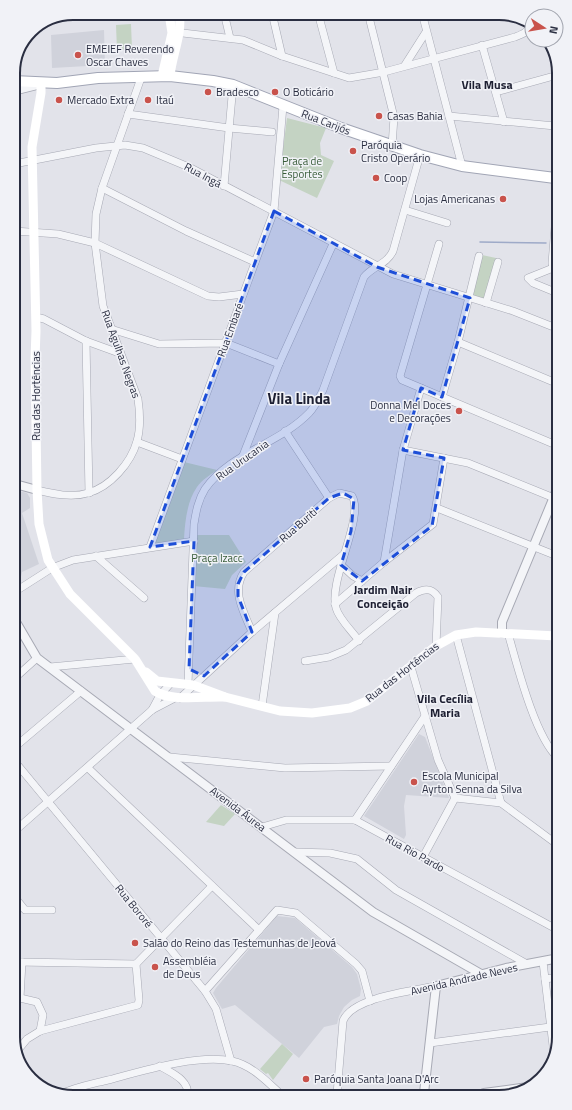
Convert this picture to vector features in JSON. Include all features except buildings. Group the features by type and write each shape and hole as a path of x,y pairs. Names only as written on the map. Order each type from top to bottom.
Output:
{"main road":[{"path":"171,20 175,32"},
{"path":"166,76 175,32 180,20"},
{"name":"Rua Carijós","path":"20,82 40,83 86,75 98,78 141,78 166,76 233,85 283,106 420,155 462,166 552,178"},
{"name":"Rua das Hortências","path":"40,83 41,94 32,147 36,317 34,359 37,490 40,533 52,568 70,594 135,659 143,670 151,687 160,695 178,698 225,696"},
{"name":"Rua das Hortências","path":"143,670 156,680 191,685 284,712 303,713 350,708 367,701 436,646 456,635 476,632 552,636"}],"street":[{"path":"226,20 230,38"},
{"path":"274,20 282,56"},
{"path":"320,20 334,73"},
{"path":"370,20 384,72 395,124 392,146"},
{"path":"423,20 462,166"},
{"path":"175,32 243,40 282,56 349,78 384,72 433,57 524,34"},
{"path":"405,66 426,32"},
{"path":"482,45 504,122"},
{"path":"496,92 552,77"},
{"name":"Rua Agulhas Negras","path":"20,485 37,490 76,495 89,493 101,488 122,469 137,442 140,412 138,399 119,353 103,306 95,244 96,214 102,188 141,78"},
{"name":"Rua Carijós","path":"20,89 40,83"},
{"path":"224,186 233,85"},
{"name":"Rua Embaré","path":"150,547 274,212 283,106"},
{"path":"128,114 229,128 272,132"},
{"path":"449,116 552,126"},
{"name":"Rua Ingá","path":"20,162 116,145 143,148 166,156 377,266 427,285 514,311 552,326"},
{"name":"Rua Urucania","path":"191,685 189,669 194,524 197,509 204,490 219,473 285,431 309,413 315,405 323,390 364,277 369,271 384,263 391,256 420,155"},
{"path":"102,188 186,231 255,262"},
{"path":"405,210 447,223"},
{"path":"20,231 58,234 95,244 208,296 219,297 243,294"},
{"path":"242,458 279,364 333,244"},
{"path":"438,244 400,376 402,380 552,443"},
{"path":"442,397 470,298 479,256"},
{"path":"486,303 498,262"},
{"path":"552,271 528,278 533,283 552,290"},
{"path":"36,317 44,319 86,341 119,353"},
{"path":"111,329 159,344 226,343 279,364"},
{"path":"86,341 89,493"},
{"path":"458,342 552,381"},
{"path":"384,562 403,450 422,388"},
{"path":"285,431 329,498 343,493 352,496 354,500 355,506 335,604 338,613 359,641"},
{"path":"137,442 182,459"},
{"path":"403,450 468,463 552,494"},
{"path":"335,604 384,562 432,526 437,508 444,458"},
{"name":"Rua Buriti","path":"252,632 238,596 238,584 240,578 244,572 329,498"},
{"path":"552,502 502,622 536,721 552,750"},
{"path":"437,508 552,554"},
{"path":"20,588 52,568 73,560 194,541"},
{"path":"152,710 178,698 252,632 344,554"},
{"path":"96,556 144,598"},
{"path":"342,564 353,576 362,581"},
{"path":"304,661 339,654 359,641 416,593 426,589 435,592 438,596 436,646"},
{"path":"262,706 275,613"},
{"name":"Avenida Áurea","path":"20,629 37,658 170,757 373,912 481,974"},
{"path":"456,635 501,803"},
{"path":"20,673 37,658"},
{"path":"50,667 135,659"},
{"path":"411,667 438,760 455,798"},
{"path":"189,669 196,674 204,676"},
{"path":"20,826 152,710 160,695 171,682"},
{"path":"20,743 81,691"},
{"path":"355,820 425,716"},
{"path":"170,757 285,768 391,766"},
{"name":"Rua Bororé","path":"20,768 205,991 218,1014 231,1060"},
{"path":"88,768 259,930"},
{"path":"455,798 501,803 552,841"},
{"path":"423,857 455,798"},
{"name":"Rua Rio Pardo","path":"262,827 286,820 355,820 552,927"},
{"path":"294,852 330,854 356,859 396,890 527,964"},
{"path":"20,962 136,964 212,886"},
{"path":"20,904 25,910 52,910"},
{"path":"205,991 277,910 281,909 296,913 356,964 362,971 370,1001"},
{"name":"Avenida Andrade Neves","path":"337,1090 343,1021 350,1010 370,1001 481,974 552,960"},
{"path":"543,962 552,1040"},
{"path":"21,1046 27,1039 40,1031 138,1004 136,964"},
{"path":"545,979 552,978"},
{"path":"424,1090 436,986"},
{"path":"20,999 35,1000 40,1006 43,1019 40,1031"},
{"path":"430,1043 550,1027"},
{"path":"72,1090 160,1066 189,1062 231,1060 255,1071 276,1090"},
{"path":"160,1066 184,1082 188,1090"}],"highlighted area":[{"path":"274,211 377,267 470,298 442,397 421,388 403,450 444,458 432,526 362,581 341,565 351,531 354,499 343,493 329,498 244,572 238,584 238,596 252,632 204,676 189,669 194,541 150,547"}],"shaded area":[{"name":"EMEIEF Reverendo Oscar Chaves","path":"104,30 105,65 52,68 51,35"},
{"path":"20,491 27,493 30,498 30,508 22,513 39,564 22,572 20,578"},
{"name":"Escola Municipal Ayrton Senna da Silva","path":"419,734 425,737 449,798 406,795 404,806 406,835 404,839 364,816"},
{"path":"277,916 295,918 352,967 357,974 361,989 360,996 352,1000 344,1007 337,1024 324,1027 299,1058 235,1005 222,1009 213,993"}],"green space":[{"path":"131,24 132,49 117,50 116,25"},
{"name":"Praça de Esportes","path":"287,118 326,128 320,143 321,155 334,161 317,198 279,180"},
{"path":"482,255 496,258 485,299 472,295"},
{"path":"184,462 217,470 201,482 191,499 187,512 184,539 154,544"},
{"name":"Praça Izacc","path":"196,535 229,535 246,562 232,575 225,589 193,586"},
{"path":"221,805 235,814 224,826 206,822"},
{"path":"282,1044 293,1054 273,1080 268,1073 266,1074 260,1069"}],"waterway":[{"path":"480,242 546,243"}],"place":[{"name":"EMEIEF Reverendo Oscar Chaves","path":"78,55"},
{"name":"Bradesco","path":"208,92"},
{"name":"O Boticário","path":"275,92"},
{"name":"Mercado Extra","path":"59,100"},
{"name":"Itaú","path":"148,100"},
{"name":"Casas Bahia","path":"379,116"},
{"name":"Paróquia Cristo Operário","path":"353,151"},
{"name":"Coop","path":"376,178"},
{"name":"Lojas Americanas","path":"503,199"},
{"name":"Donna Mel Doces e Decorações","path":"459,411"},
{"name":"Escola Municipal Ayrton Senna da Silva","path":"414,782"},
{"name":"Salão do Reino das Testemunhas de Jeová","path":"135,943"},
{"name":"Assembléia de Deus","path":"155,967"},
{"name":"Paróquia Santa Joana D'Arc","path":"306,1079"}],"district":[{"name":"Vila Musa","path":"487,84"},
{"name":"Vila Linda","path":"299,398"},
{"name":"Jardim Nair Conceição","path":"383,596"},
{"name":"Vila Cecília Maria","path":"445,705"}]}
